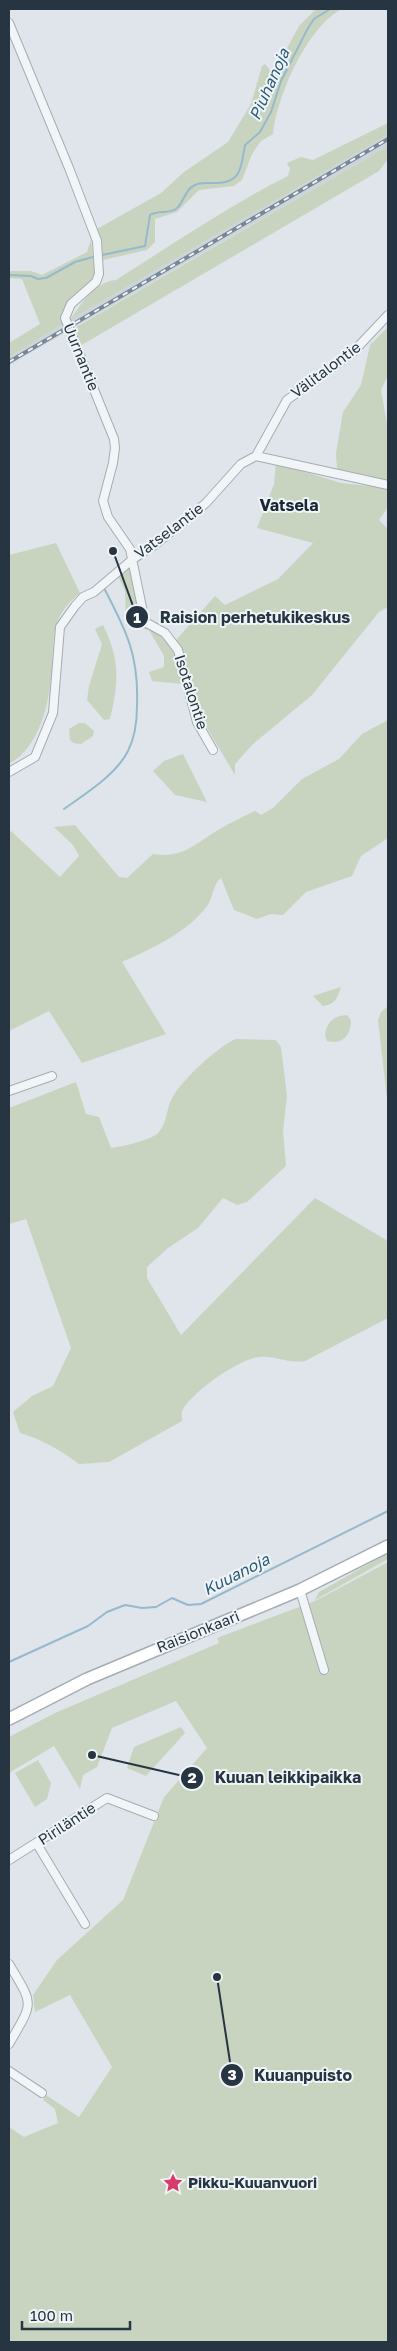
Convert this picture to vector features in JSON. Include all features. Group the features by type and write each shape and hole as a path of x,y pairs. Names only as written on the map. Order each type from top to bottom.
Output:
{"main road":[{"name":"Raisionkaari","path":"9,1719 87,1679 140,1655 300,1590 388,1546"}],"street":[{"name":"Uurnantie","path":"9,24 70,168 97,241 99,274 96,282 72,304 65,318 114,439 115,448 103,501 108,517 130,549 133,558"},
{"name":"Välitalontie","path":"256,456 287,400 353,352 388,315"},
{"name":"Vatselantie","path":"9,772 35,758 53,713 60,627 83,597 116,575 133,558 156,544 206,503 241,464 256,456"},
{"path":"256,456 388,485"},
{"name":"Isotalontie","path":"133,558 145,622 165,634 178,650 197,722 213,750"},
{"path":"9,1091 52,1076"},
{"path":"300,1590 324,1670"},
{"name":"Piriläntie","path":"9,1860 107,1798 154,1816"},
{"path":"37,1844 85,1924"},
{"path":"9,1964 28,1998 29,2007 9,2044"},
{"path":"9,2071 42,2093"}],"shaded area":[{"path":"388,135 388,146 9,365 9,357 63,324"}],"green space":[{"path":"316,9 342,9 329,18 306,46 287,82 273,134 261,141 252,154 242,180 234,186 199,190 177,212 155,219 155,242 147,250 103,260 97,229 161,193 184,172 228,142 251,104 262,66 265,64 273,74 299,26"},
{"path":"388,123 388,135 70,320 89,294 101,285 116,280 222,213 288,176 290,169 287,163 301,157 313,160"},
{"path":"388,146 388,159 379,171 80,346 73,329"},
{"path":"91,239 95,276 69,304 63,324 9,357 9,343 40,324 22,279 9,278 9,271 31,271 42,275 87,252"},
{"path":"388,327 388,375 381,390 388,429 388,481 337,469 336,453 343,412 361,385 370,345"},
{"path":"276,463 341,483 388,488 388,507 379,520 388,529 388,609 386,608 379,612 312,695 253,744 235,764 235,775 201,718 176,640 215,596 225,605 278,579 313,543 257,528 274,484"},
{"path":"56,543 80,593 66,606 55,629 49,696 36,735 20,756 9,764 9,555"},
{"path":"131,563 142,623 166,641 171,648 179,664 182,684 152,681 149,672 164,667 164,656 149,630 126,625 125,591 118,576"},
{"path":"103,625 113,649 116,671 115,693 110,719 104,720 87,700 89,686 102,644 95,629"},
{"path":"388,720 388,838 361,856 352,876 306,892 283,915 271,914 257,919 234,910 221,878 216,884 207,906 190,924 168,939 122,962 166,1034 82,1063 49,1011 9,1031 9,833 11,831 60,877 79,856 73,845 54,827 75,825 119,877 127,878 153,854 173,854 189,849 228,824 255,811 261,815 273,808 302,779 339,759 362,734"},
{"path":"79,723 85,723 94,731 93,736 81,744 70,740 69,729"},
{"path":"183,754 207,802 175,795 153,771 164,761"},
{"path":"341,987 331,1004 323,1006 313,996"},
{"path":"388,1006 388,1108 378,1020 381,1012"},
{"path":"347,1015 351,1020 351,1025 345,1038 338,1042 327,1041 325,1035 329,1023 334,1018"},
{"path":"236,1039 276,1040 281,1047 287,1096 283,1131 286,1166 247,1202 237,1205 223,1198 198,1228 168,1248 147,1267 147,1278 181,1335 315,1198 388,1241 388,1318 305,1361 299,1362 270,1357 250,1359 217,1377 196,1394 183,1409 182,1421 109,1462 79,1464 51,1446 20,1433 13,1412 32,1396 53,1386 71,1348 26,1219 9,1224 9,1108 76,1082 86,1114 99,1117 111,1148 136,1143 158,1133 164,1124 172,1098 184,1082 210,1056"},
{"path":"388,1553 388,1559 315,1600 319,1592"},
{"path":"388,1562 388,2342 9,2342 9,2127 24,2137 58,2123 55,2109 43,2100 46,2095 79,2117 112,2067 70,1995 35,2012 33,1995 57,1960 123,1900 164,1797 207,1748 176,1701 112,1728 97,1767 83,1775 80,1789 54,1746 9,1773 9,1737 55,1713 219,1643 217,1638 315,1601"},
{"path":"181,1727 185,1733 146,1776 127,1768 134,1747"},
{"path":"38,1760 51,1783 47,1799 35,1807 15,1773"}],"waterway":[{"name":"Piuhanoja","path":"102,255 145,246 150,215 176,209 191,187 197,184 223,183 235,177 241,167 245,145 260,132 271,112 281,81 308,28 314,19 330,9"},
{"name":"Piuhanoja","path":"9,275 31,276 38,279 46,278 75,262 93,257"},
{"path":"64,809 116,768 128,751 135,729 137,688 134,658 125,631 104,588"},
{"name":"Kuuanoja","path":"9,1662 88,1626 107,1612 125,1605 142,1608 156,1607 172,1598 188,1605 201,1604 388,1511"}],"railway":[{"path":"9,362 388,139"}],"place":[{"name":"Raision perhetukikeskus","path":"113,551"},
{"name":"Kuuan leikkipaikka","path":"92,1755"},
{"name":"Kuuanpuisto","path":"217,1977"},
{"name":"Pikku-Kuuanvuori","path":"173,2183"}],"district":[{"name":"Vatsela","path":"289,505"}]}
